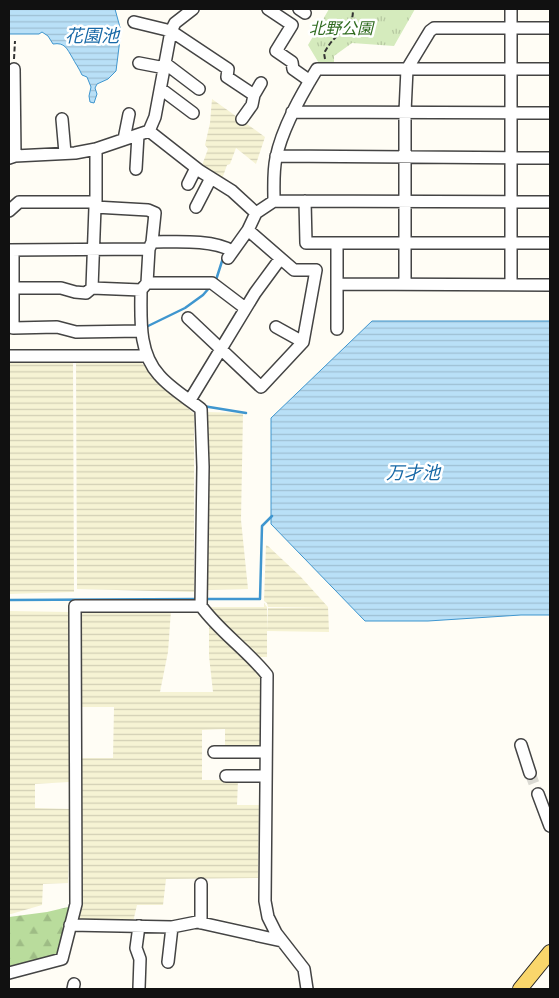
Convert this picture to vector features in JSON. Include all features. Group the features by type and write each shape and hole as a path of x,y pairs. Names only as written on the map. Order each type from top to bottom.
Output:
{"main road":[{"path":"520,989 550,952"}],"street":[{"path":"136,169 143,133 156,117 171,31 175,23 193,9"},
{"path":"510,9 510,284"},
{"path":"265,11 292,25 276,51 292,62 293,69 310,81"},
{"path":"134,22 171,31 213,55 230,66 227,77 254,95"},
{"path":"405,284 405,112 407,69 430,30 434,28 550,28"},
{"path":"139,63 165,66 199,89"},
{"path":"14,69 12,157 96,149 143,133"},
{"path":"274,201 276,156 292,112 317,69 550,69"},
{"path":"242,119 252,105 254,95 261,83"},
{"path":"161,90 193,113"},
{"path":"292,112 550,113"},
{"path":"124,139 129,114"},
{"path":"62,119 65,153"},
{"path":"143,133 232,191 256,213"},
{"path":"92,288 96,149"},
{"path":"276,156 550,158"},
{"path":"188,184 196,168"},
{"path":"196,207 210,178"},
{"path":"141,331 76,332 57,327 11,328 14,288 11,250 93,249 151,245 197,239 225,247 230,254 248,230 256,213 274,201 550,202"},
{"path":"305,201 306,243 550,243"},
{"path":"9,211 19,202 133,205 158,214 144,286 141,331 147,356 152,367 160,377 201,409 203,476 201,606 211,619 267,675 264,901 268,917 276,933 304,969 307,989"},
{"path":"188,318 202,327 220,349 261,387 303,342 316,270 294,270 248,230"},
{"path":"337,243 337,329"},
{"path":"190,400 255,292 280,259"},
{"path":"14,288 61,288 75,292 86,292 92,288 144,286 189,279 212,283 245,308"},
{"path":"337,284 550,285"},
{"path":"276,326 303,342"},
{"path":"9,356 147,356"},
{"path":"9,973 62,959 76,904 75,606 201,606"},
{"path":"521,745 530,773"},
{"path":"214,752 266,752"},
{"path":"226,776 266,776"},
{"path":"538,794 550,826"},
{"path":"200,923 201,884"},
{"path":"70,925 172,928 197,922 282,941"},
{"path":"139,926 136,948 140,959 139,988"},
{"path":"168,962 172,928"}],"path":[{"path":"327,69 324,53 333,40 353,20 353,9"},
{"path":"14,69 15,41"}],"shaded area":[{"path":"212,99 265,137 256,164 236,148 222,179 201,168 208,149 205,145 210,123"},
{"path":"9,360 73,360 74,592 9,594"},
{"path":"76,360 139,360 194,414 194,592 77,589"},
{"path":"207,412 243,413 241,520 248,589 206,590"},
{"path":"266,545 300,576 328,607 268,607 264,601"},
{"path":"264,603 267,607 267,657 254,657 206,607 264,607"},
{"path":"328,607 329,632 267,631 268,608"},
{"path":"171,610 168,652 160,692 213,692 209,656 209,622 262,674 264,750 225,750 225,729 202,730 202,780 238,780 237,805 259,805 258,878 166,879 163,905 137,905 133,922 77,922 80,758 113,758 114,707 82,707 79,611"},
{"path":"9,611 70,612 69,782 35,784 35,808 71,809 68,883 43,884 42,905 11,914 9,914"}],"green space":[{"name":"北野公園","path":"329,9 415,9 394,46 352,43 334,56 334,65 320,65 308,45"},
{"path":"68,907 72,912 60,951 51,959 9,969 9,917"}],"water":[{"name":"花園池","path":"9,9 115,9 121,31 116,71 108,79 97,84 95,88 97,94 94,103 90,102 91,87 87,77 82,75 65,47 60,44 53,44 48,36 42,32 39,34 9,34"},
{"name":"万才池","path":"372,321 550,321 550,615 428,621 365,621 271,524 271,418"}],"waterway":[{"path":"216,280 223,258"},
{"path":"146,329 146,327 185,308 203,295 210,287"},
{"path":"203,406 246,413"},
{"path":"205,599 260,599 262,526 272,516"},
{"path":"9,600 197,599"}],"tunnel":[{"path":"530,773 538,794"}]}
